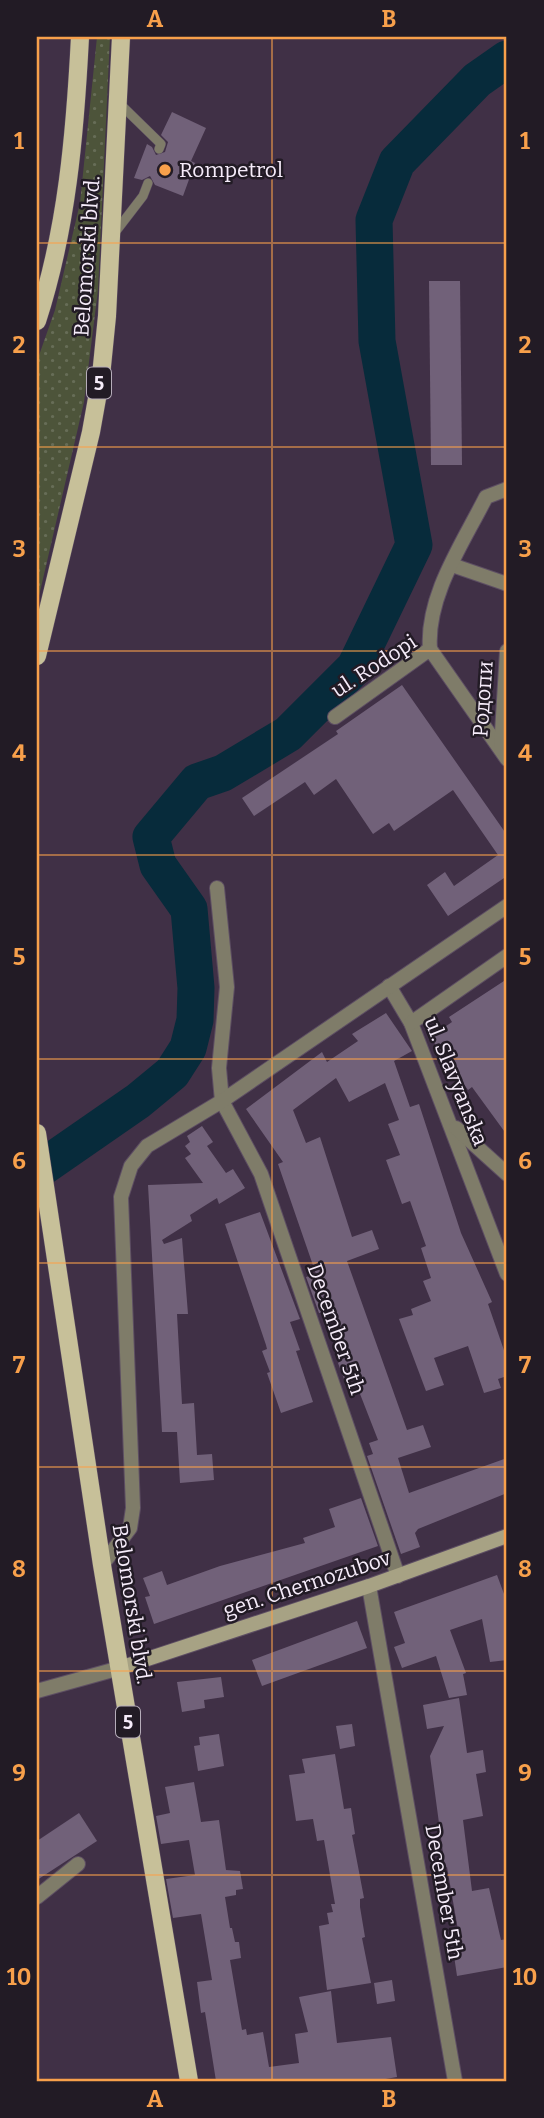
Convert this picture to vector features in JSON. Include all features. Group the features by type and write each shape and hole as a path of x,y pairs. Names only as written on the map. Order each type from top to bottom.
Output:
{"main road":[{"name":"Belomorski blvd.","path":"37,321 63,215 77,99 80,37"},
{"name":"5","path":"119,103 121,37"},
{"name":"Belomorski blvd.","path":"37,656 88,445 101,376 119,103"},
{"path":"37,615 41,637"},
{"name":"Belomorski blvd.","path":"37,1133 102,1564 189,2081"}],"street":[{"path":"430,649 429,630 433,612 452,565 486,497 507,489"},
{"path":"452,565 507,584"},
{"name":"ul. Rodopi","path":"335,717 430,649 504,754"},
{"name":"Родопи","path":"504,754 507,651"},
{"path":"217,888 227,987 219,1068 222,1101"},
{"path":"102,1564 130,1528 133,1508 121,1196 125,1179 137,1157 147,1146 222,1101 507,906"},
{"path":"411,1023 507,956"},
{"name":"ul. Slavyanska","path":"389,986 411,1023 453,1125 507,1274"},
{"name":"December 5th","path":"222,1101 261,1174 398,1576"},
{"path":"453,1125 507,1174"},
{"name":"gen. Chernozubov","path":"120,1668 369,1586 507,1536"},
{"name":"December 5th","path":"369,1586 455,2081"},
{"path":"37,1691 120,1668"},
{"path":"37,1897 78,1864"}],"lane":[{"path":"119,103 161,144 159,149"},
{"path":"110,239 143,196 148,183"}],"green space":[{"path":"97,37 110,37 98,290 84,402 39,596 37,361 55,310 80,203"}],"building":[{"path":"172,112 206,128 191,161 195,163 183,196 155,185 150,176 142,180 134,178 147,144 156,155 165,152 168,142 161,135"},
{"path":"429,281 460,281 462,465 431,465"},
{"path":"402,685 507,835 507,876 448,916 427,885 445,872 454,886 498,855 453,790 394,831 389,823 373,834 336,779 314,795 305,782 254,816 242,798 338,734 336,731"},
{"path":"507,979 507,1135 472,1087 468,1090 430,1037 452,1022 449,1017"},
{"path":"386,1013 412,1051 394,1061 410,1107 419,1104 461,1233 492,1302 488,1304 507,1359 507,1376 498,1379 501,1388 484,1393 468,1346 434,1358 444,1385 426,1391 399,1319 413,1315 411,1309 431,1301 423,1281 431,1278 421,1248 426,1246 410,1201 402,1204 386,1160 400,1155 388,1124 399,1120 385,1083 349,1102 336,1078 293,1110 306,1143 320,1137 352,1237 372,1230 379,1249 347,1261 407,1430 423,1425 431,1447 398,1458 409,1493 507,1458 507,1493 418,1529 415,1533 420,1547 401,1554 367,1456 373,1454 369,1443 378,1440 353,1376 344,1379 338,1363 346,1356 332,1313 319,1313 306,1277 316,1274 278,1164 283,1162 246,1109 322,1052 327,1062 358,1041 352,1034"},
{"path":"202,1126 213,1142 207,1146 226,1173 233,1169 245,1188 219,1204 217,1198 190,1215 192,1221 162,1240 164,1244 182,1238 188,1314 177,1314 182,1404 194,1403 197,1455 212,1454 214,1480 180,1483 177,1432 162,1432 148,1185 203,1183 185,1158 191,1154 185,1146 190,1142 187,1136"},
{"path":"260,1212 300,1319 290,1322 300,1350 296,1351 313,1402 281,1413 262,1351 267,1349 266,1345 225,1224"},
{"path":"361,1498 378,1546 154,1624 145,1597 150,1596 143,1578 162,1571 167,1585 220,1566 305,1543 303,1538 335,1527 329,1509"},
{"path":"497,1575 507,1602 507,1660 490,1662 482,1619 450,1630 466,1673 463,1674 467,1695 449,1698 436,1656 402,1668 394,1647 405,1643 394,1612"},
{"path":"357,1621 367,1648 262,1686 252,1660"},
{"path":"221,1677 224,1697 204,1700 205,1708 182,1712 177,1682"},
{"path":"459,1698 467,1753 483,1750 486,1772 476,1774 483,1816 463,1820 472,1891 489,1888 501,1940 507,1939 507,1967 457,1976 453,1949 461,1947 447,1867 445,1868 430,1756 444,1726 427,1729 423,1705"},
{"path":"352,1724 355,1746 340,1749 336,1726"},
{"path":"219,1734 224,1766 198,1771 194,1746 200,1745 199,1737"},
{"path":"335,1754 344,1809 351,1808 355,1834 352,1835 364,1898 360,1899 365,1937 362,1938 371,1983 327,1990 319,1926 329,1924 327,1913 333,1912 331,1904 335,1904 324,1840 317,1841 313,1819 296,1821 289,1775 305,1773 302,1759"},
{"path":"194,1782 201,1822 219,1820 226,1870 240,1871 243,1889 236,1890 236,1895 225,1897 230,1928 235,1942 239,1942 241,1958 230,1960 242,2030 246,2029 247,2035 263,2032 269,2067 299,2063 295,2034 308,2032 299,1997 331,1991 337,2043 391,2037 397,2077 374,2081 216,2081 205,2012 201,2013 197,1982 212,1980 201,1914 173,1918 166,1879 195,1875 189,1840 161,1844 156,1816 170,1813 165,1787"},
{"path":"79,1813 97,1841 37,1880 37,1841"},
{"path":"392,1980 395,2001 377,2004 374,1983"}],"waterway":[{"path":"37,1171 138,1101 172,1073 188,1048 195,1020 196,988 189,909 158,865 151,837 197,782 223,773 288,734 355,667 414,545 377,341 374,220 397,162 477,80 507,59"}],"place":[{"name":"Rompetrol","path":"165,170"}]}
